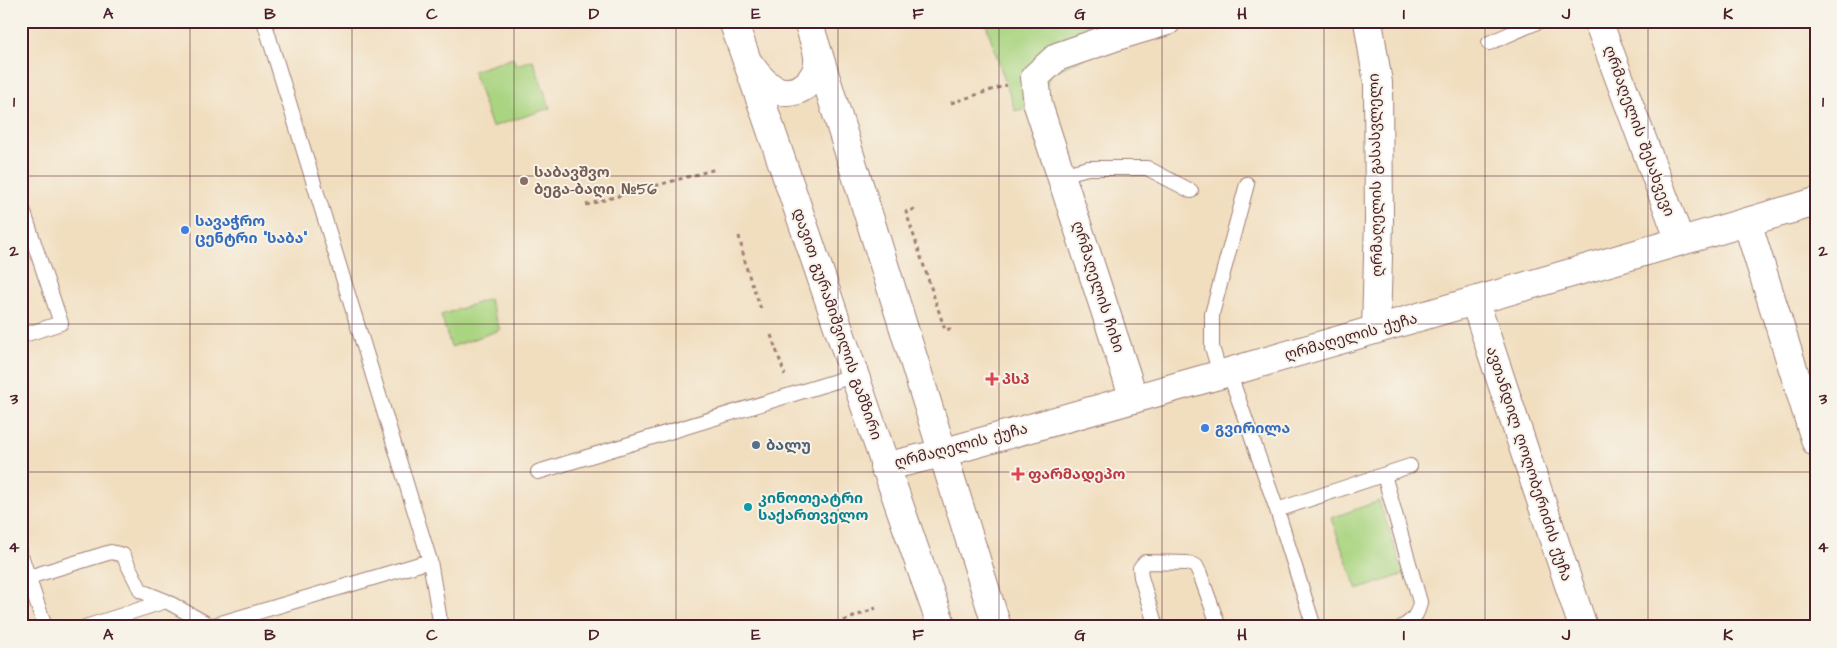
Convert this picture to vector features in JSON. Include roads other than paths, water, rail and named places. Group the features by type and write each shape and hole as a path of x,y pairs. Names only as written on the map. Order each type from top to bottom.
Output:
{"street":[{"name":"დავით გურამიშვილის გამზირი","path":"732,21 856,375 884,467 942,627"},
{"name":"ღრმაღელის ჩიხი","path":"1134,399 1038,105 1035,77 1057,57 1167,21"},
{"name":"ღრმაღელის გასასვლელი","path":"1368,21 1378,83 1379,220 1376,330"},
{"name":"ღრმაღელის შესახვევი","path":"1598,21 1680,241"},
{"path":"747,62 766,84 779,91 794,91 807,85 816,74 819,60 812,34"},
{"path":"812,34 997,627"},
{"name":"ღრმაღელის ქუჩა","path":"884,467 942,453 1134,399 1816,202"},
{"path":"1747,222 1816,442"},
{"name":"ავთანდილ ღოღობერიძის ქუჩა","path":"1475,302 1583,627"}],"lane":[{"path":"264,21 430,561 441,627"},
{"path":"1489,43 1540,21"},
{"path":"1062,175 1088,168 1147,168 1191,191"},
{"path":"1247,184 1212,314 1212,347 1225,373 1277,510 1314,627"},
{"path":"21,204 61,323 21,336"},
{"path":"538,472 856,375"},
{"path":"1277,510 1410,466"},
{"path":"1384,475 1420,602 1412,622 1402,627"},
{"path":"29,578 111,552 123,555 141,591 166,601 210,626 430,561"},
{"path":"21,555 45,627"},
{"path":"1156,627 1141,576 1140,568 1146,562 1187,563 1196,566 1219,627"},
{"path":"86,627 166,601"}],"place":[{"name":"საბავშვო ბეგა-ბაღი №56","path":"524,181"},
{"name":"სავაჭრო ცენტრი \"საბა\"","path":"185,230"},
{"name":"პსპ","path":"992,379"},
{"name":"გვირილა","path":"1205,428"},
{"name":"ბალუ","path":"756,445"},
{"name":"ფარმადეპო","path":"1018,474"},
{"name":"კინოთეატრი საქართველო","path":"748,507"}]}
